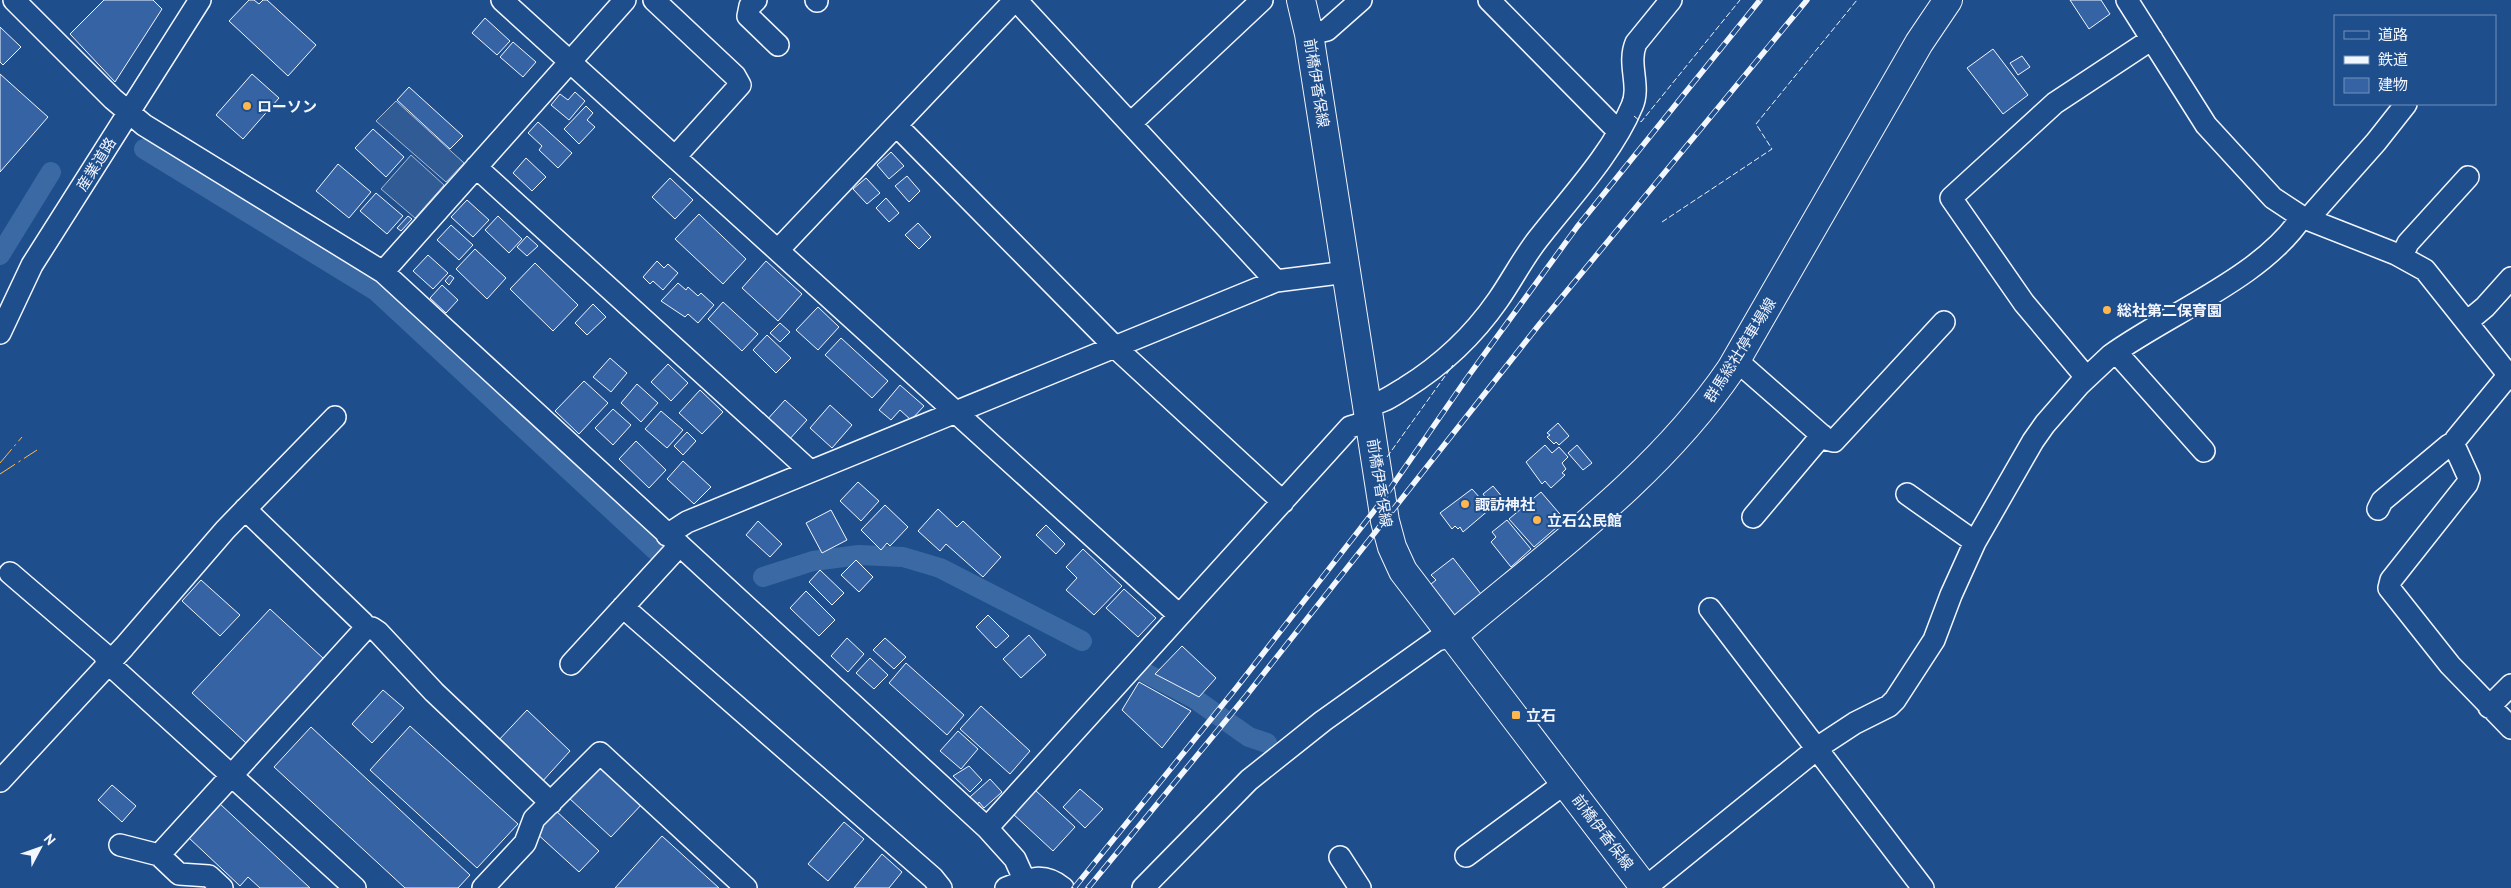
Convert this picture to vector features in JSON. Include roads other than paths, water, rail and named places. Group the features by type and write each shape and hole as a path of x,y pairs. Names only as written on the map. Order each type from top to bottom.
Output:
{"main road":[{"name":"前橋伊香保線","path":"1301,0 1309,34 1385,521 1396,558 1403,571 1565,783 1639,886"},
{"name":"群馬総社停車場線","path":"1452,636 1651,466 1697,416 1736,360 1919,43 1948,0"}],"street":[{"path":"14,0 128,113 162,138 383,272 673,541 987,828 1012,854 1027,884"},
{"name":"産業道路","path":"0,333 32,265 200,0"},
{"path":"502,0 1179,615"},
{"path":"383,272 625,0"},
{"path":"654,0 735,76 740,85 675,157"},
{"path":"756,0 750,6 748,16 778,45"},
{"path":"778,250 1016,0 1276,281"},
{"path":"1131,123 1262,0"},
{"path":"1309,34 1327,30 1362,0"},
{"path":"1489,0 1618,131"},
{"path":"987,828 1350,427 1381,402 1422,377 1462,344 1499,300 1535,243 1606,150 1633,105 1632,51 1636,43 1671,0"},
{"path":"2128,0 2206,125 2273,198 2306,218 2402,256 2431,275 2510,378 2502,382 2456,438 2454,445 2469,478 2467,484 2391,580 2389,588 2450,665 2511,728"},
{"path":"2086,377 2024,303 1951,198 2055,103 2152,39"},
{"path":"1639,886 1817,749 1855,722 1889,706 1921,663 1940,628 1951,595 1975,542 2039,432 2086,377 2116,352 2234,278 2288,237 2314,212 2376,142 2405,105"},
{"path":"897,126 1116,348 1283,502"},
{"path":"476,167 810,471"},
{"path":"2402,256 2408,243 2468,177"},
{"path":"571,664 623,607 687,522 1276,281 1347,272"},
{"path":"2467,322 2485,307 2511,278"},
{"path":"1736,360 1830,442 1838,437 1944,322"},
{"path":"2116,352 2204,451"},
{"path":"0,781 108,664 245,509 335,417"},
{"path":"1753,517 1822,435"},
{"path":"2378,509 2382,501 2449,445 2454,445"},
{"path":"1907,494 1975,542"},
{"path":"245,509 363,623 365,629"},
{"path":"10,574 103,653 108,664 355,888"},
{"path":"623,607 926,872 941,888"},
{"path":"1710,609 1923,888"},
{"path":"159,855 365,629 372,628 378,632 434,692 551,803"},
{"path":"1143,888 1249,780 1278,756 1322,721 1437,640 1452,636"},
{"path":"2489,707 2511,685"},
{"path":"483,888 525,843 534,819 600,753 746,888"},
{"path":"1466,856 1565,783"},
{"path":"120,845 159,855 179,874 209,876 222,888"},
{"path":"1340,857 1360,888"},
{"path":"1006,888 1027,884 1043,878 1053,880 1063,888"}],"waterway":[{"path":"144,149 376,291 655,550"},
{"path":"0,255 51,172"},
{"path":"763,577 813,561 859,555 903,557 940,568 1082,641"},
{"path":"1138,669 1195,699 1249,737 1267,743"}],"railway":[{"path":"1074,888 1237,687 1381,502 1467,378 1577,227 1760,0"},
{"path":"1088,888 1246,696 1538,326 1807,0"}],"place":[{"name":"ローソン","path":"247,106"},
{"name":"総社第二保育園","path":"2107,310"},
{"name":"諏訪神社","path":"1465,504"},
{"name":"立石公民館","path":"1537,520"},
{"name":"立石","path":"1516,715"}]}
